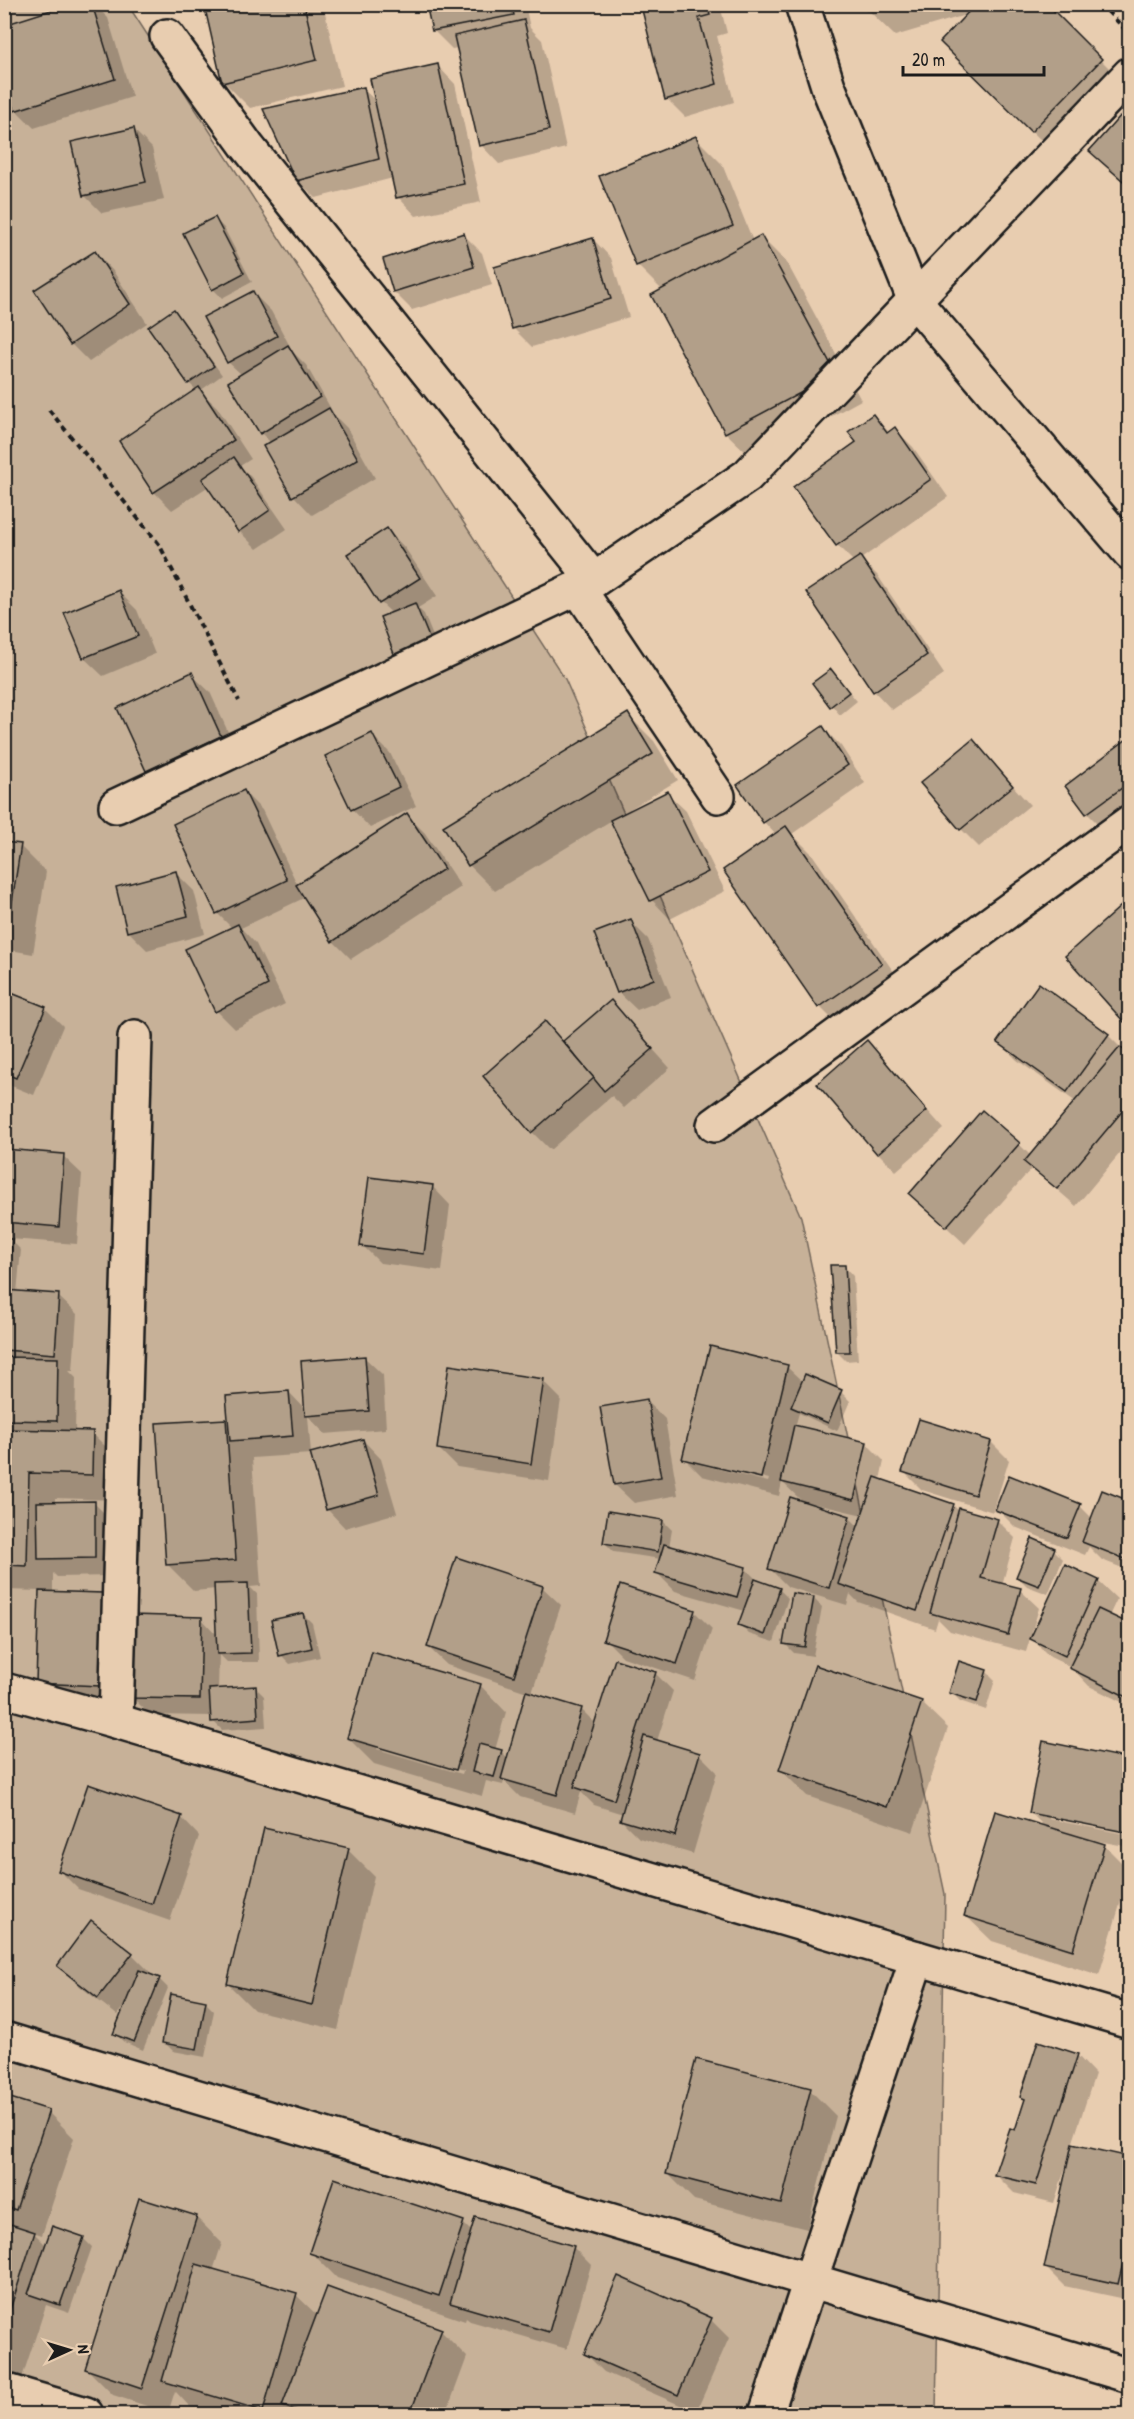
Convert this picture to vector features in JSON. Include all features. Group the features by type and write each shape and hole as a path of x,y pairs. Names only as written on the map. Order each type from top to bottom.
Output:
{"street":[{"path":"801,4 828,86 915,301 1130,553"},
{"path":"167,36 247,146 586,584 718,796"},
{"path":"116,806 586,584 747,476 1130,74"},
{"path":"714,1125 1130,822"},
{"path":"116,1721 135,1037"},
{"path":"4,1690 116,1721 1130,2021"},
{"path":"766,2415 917,1958"},
{"path":"4,2039 1130,2376"},
{"path":"4,2390 86,2415"}],"path":[{"path":"1100,4 1130,33"},
{"path":"49,410 159,544 258,739"}],"shaded area":[{"path":"5,5 128,5 565,679 801,1217 945,1894 936,2414 5,2414"}],"building":[{"path":"70,4 92,4 115,79 14,111 4,79 4,25"},
{"path":"204,4 304,4 317,60 222,83"},
{"path":"426,4 511,4 514,15 432,31"},
{"path":"662,4 707,4 710,15 699,18 717,84 665,100 642,10"},
{"path":"866,4 887,4 867,10"},
{"path":"976,4 1047,4 1102,59 1031,132 940,42"},
{"path":"524,20 549,130 479,146 454,36"},
{"path":"438,64 464,184 396,198 370,79"},
{"path":"364,87 379,159 296,181 263,109"},
{"path":"1130,105 1130,187 1089,151"},
{"path":"134,128 146,182 83,196 71,142"},
{"path":"696,136 733,226 636,266 599,176"},
{"path":"215,217 244,273 212,290 183,233"},
{"path":"464,233 474,267 393,292 383,259"},
{"path":"761,235 836,374 725,433 651,295"},
{"path":"593,238 611,299 512,329 494,267"},
{"path":"95,251 130,304 70,345 34,290"},
{"path":"253,291 277,336 227,363 203,317"},
{"path":"174,309 214,366 188,384 148,327"},
{"path":"288,345 320,397 260,434 228,382"},
{"path":"199,387 234,440 153,493 119,441"},
{"path":"329,408 358,459 292,497 263,446"},
{"path":"873,414 887,433 895,427 931,479 836,546 793,487 856,442 848,432"},
{"path":"234,457 270,510 238,532 202,479"},
{"path":"387,528 420,578 379,604 347,554"},
{"path":"860,556 927,655 873,692 806,592"},
{"path":"119,590 138,636 83,658 64,613"},
{"path":"415,603 435,652 399,667 380,617"},
{"path":"831,669 849,692 830,707 812,683"},
{"path":"192,672 221,736 146,771 117,708"},
{"path":"628,713 653,754 468,866 443,826"},
{"path":"823,726 848,765 763,823 737,785"},
{"path":"372,733 399,787 351,810 325,756"},
{"path":"973,739 1013,786 960,830 920,783"},
{"path":"1127,739 1130,742 1130,782 1086,814 1065,786"},
{"path":"244,790 287,880 216,914 173,824"},
{"path":"668,791 708,872 650,901 610,820"},
{"path":"407,813 444,869 332,942 296,885"},
{"path":"786,826 882,964 818,1008 723,870"},
{"path":"4,842 21,844 8,928 4,928"},
{"path":"176,871 188,916 127,932 116,887"},
{"path":"1130,898 1130,1018 1124,1022 1065,956"},
{"path":"631,919 654,979 617,993 594,933"},
{"path":"238,924 268,985 215,1012 185,949"},
{"path":"1039,983 1109,1034 1067,1092 997,1042"},
{"path":"4,990 46,1007 16,1078 4,1073"},
{"path":"611,1000 653,1049 604,1091 563,1041"},
{"path":"545,1021 594,1078 531,1133 483,1076"},
{"path":"867,1040 927,1111 877,1154 817,1084"},
{"path":"1120,1047 1130,1055 1130,1102 1057,1189 1024,1162"},
{"path":"982,1110 1020,1143 946,1227 909,1194"},
{"path":"4,1149 64,1154 59,1227 4,1222"},
{"path":"369,1177 433,1185 424,1254 360,1246"},
{"path":"4,1239 12,1239 8,1283 4,1282"},
{"path":"830,1265 845,1265 850,1352 836,1352"},
{"path":"4,1290 59,1294 55,1354 4,1350"},
{"path":"710,1346 788,1365 761,1478 682,1459"},
{"path":"365,1356 369,1411 305,1416 301,1361"},
{"path":"4,1357 58,1358 57,1421 4,1420"},
{"path":"449,1365 544,1379 531,1464 437,1449"},
{"path":"805,1374 842,1390 828,1423 791,1407"},
{"path":"289,1391 293,1436 230,1441 226,1396"},
{"path":"647,1399 661,1477 614,1485 600,1407"},
{"path":"226,1419 236,1560 166,1565 156,1423"},
{"path":"919,1419 991,1441 975,1495 902,1472"},
{"path":"794,1425 867,1442 854,1500 781,1482"},
{"path":"4,1429 93,1431 92,1475 29,1473 27,1566 4,1565"},
{"path":"363,1439 379,1495 326,1510 310,1453"},
{"path":"1009,1475 1081,1504 1067,1538 995,1510"},
{"path":"875,1477 954,1504 917,1611 838,1584"},
{"path":"1102,1490 1130,1501 1130,1561 1082,1542"},
{"path":"790,1497 850,1516 829,1588 768,1569"},
{"path":"95,1501 95,1558 38,1559 37,1502"},
{"path":"959,1508 998,1519 981,1578 1021,1588 1008,1635 930,1613"},
{"path":"608,1511 663,1520 658,1552 603,1543"},
{"path":"1032,1538 1055,1548 1039,1586 1016,1577"},
{"path":"664,1544 746,1567 737,1597 655,1573"},
{"path":"456,1557 543,1586 514,1676 427,1647"},
{"path":"1065,1564 1099,1580 1065,1656 1030,1639"},
{"path":"755,1579 780,1588 765,1635 738,1625"},
{"path":"248,1583 251,1653 217,1654 214,1584"},
{"path":"620,1585 695,1610 677,1664 603,1640"},
{"path":"39,1591 103,1593 100,1686 36,1683"},
{"path":"792,1593 814,1597 805,1647 783,1644"},
{"path":"1098,1609 1130,1624 1129,1698 1069,1668"},
{"path":"303,1613 312,1648 279,1656 271,1620"},
{"path":"131,1615 202,1617 200,1699 130,1698"},
{"path":"372,1652 481,1684 456,1770 347,1738"},
{"path":"615,1659 656,1672 614,1800 574,1787"},
{"path":"959,1661 987,1670 977,1702 949,1693"},
{"path":"815,1665 922,1701 887,1807 779,1770"},
{"path":"256,1686 258,1718 211,1722 209,1689"},
{"path":"526,1691 582,1708 557,1795 501,1779"},
{"path":"644,1736 700,1753 675,1836 620,1820"},
{"path":"1043,1741 1130,1759 1130,1833 1029,1813"},
{"path":"479,1744 502,1750 494,1777 472,1772"},
{"path":"88,1784 182,1816 152,1904 58,1871"},
{"path":"995,1811 1105,1844 1073,1950 964,1916"},
{"path":"264,1828 349,1848 312,2005 227,1984"},
{"path":"91,1920 133,1953 98,1998 57,1966"},
{"path":"139,1970 160,1978 134,2042 113,2034"},
{"path":"171,1994 206,2001 197,2049 162,2043"},
{"path":"1038,2041 1078,2054 1036,2185 994,2175 1010,2128 1015,2130 1025,2099 1020,2097"},
{"path":"696,2059 811,2088 781,2204 666,2174"},
{"path":"4,2096 49,2110 16,2210 4,2206"},
{"path":"1072,2144 1130,2157 1130,2234 1118,2284 1044,2268"},
{"path":"334,2178 464,2221 439,2296 309,2253"},
{"path":"139,2198 197,2216 142,2388 85,2369"},
{"path":"475,2217 574,2246 549,2332 450,2303"},
{"path":"4,2222 35,2232 4,2328"},
{"path":"52,2226 84,2237 60,2305 28,2294"},
{"path":"196,2264 297,2293 263,2411 162,2381"},
{"path":"618,2276 712,2318 678,2395 584,2354"},
{"path":"327,2287 442,2329 410,2414 307,2414 282,2406"}]}
